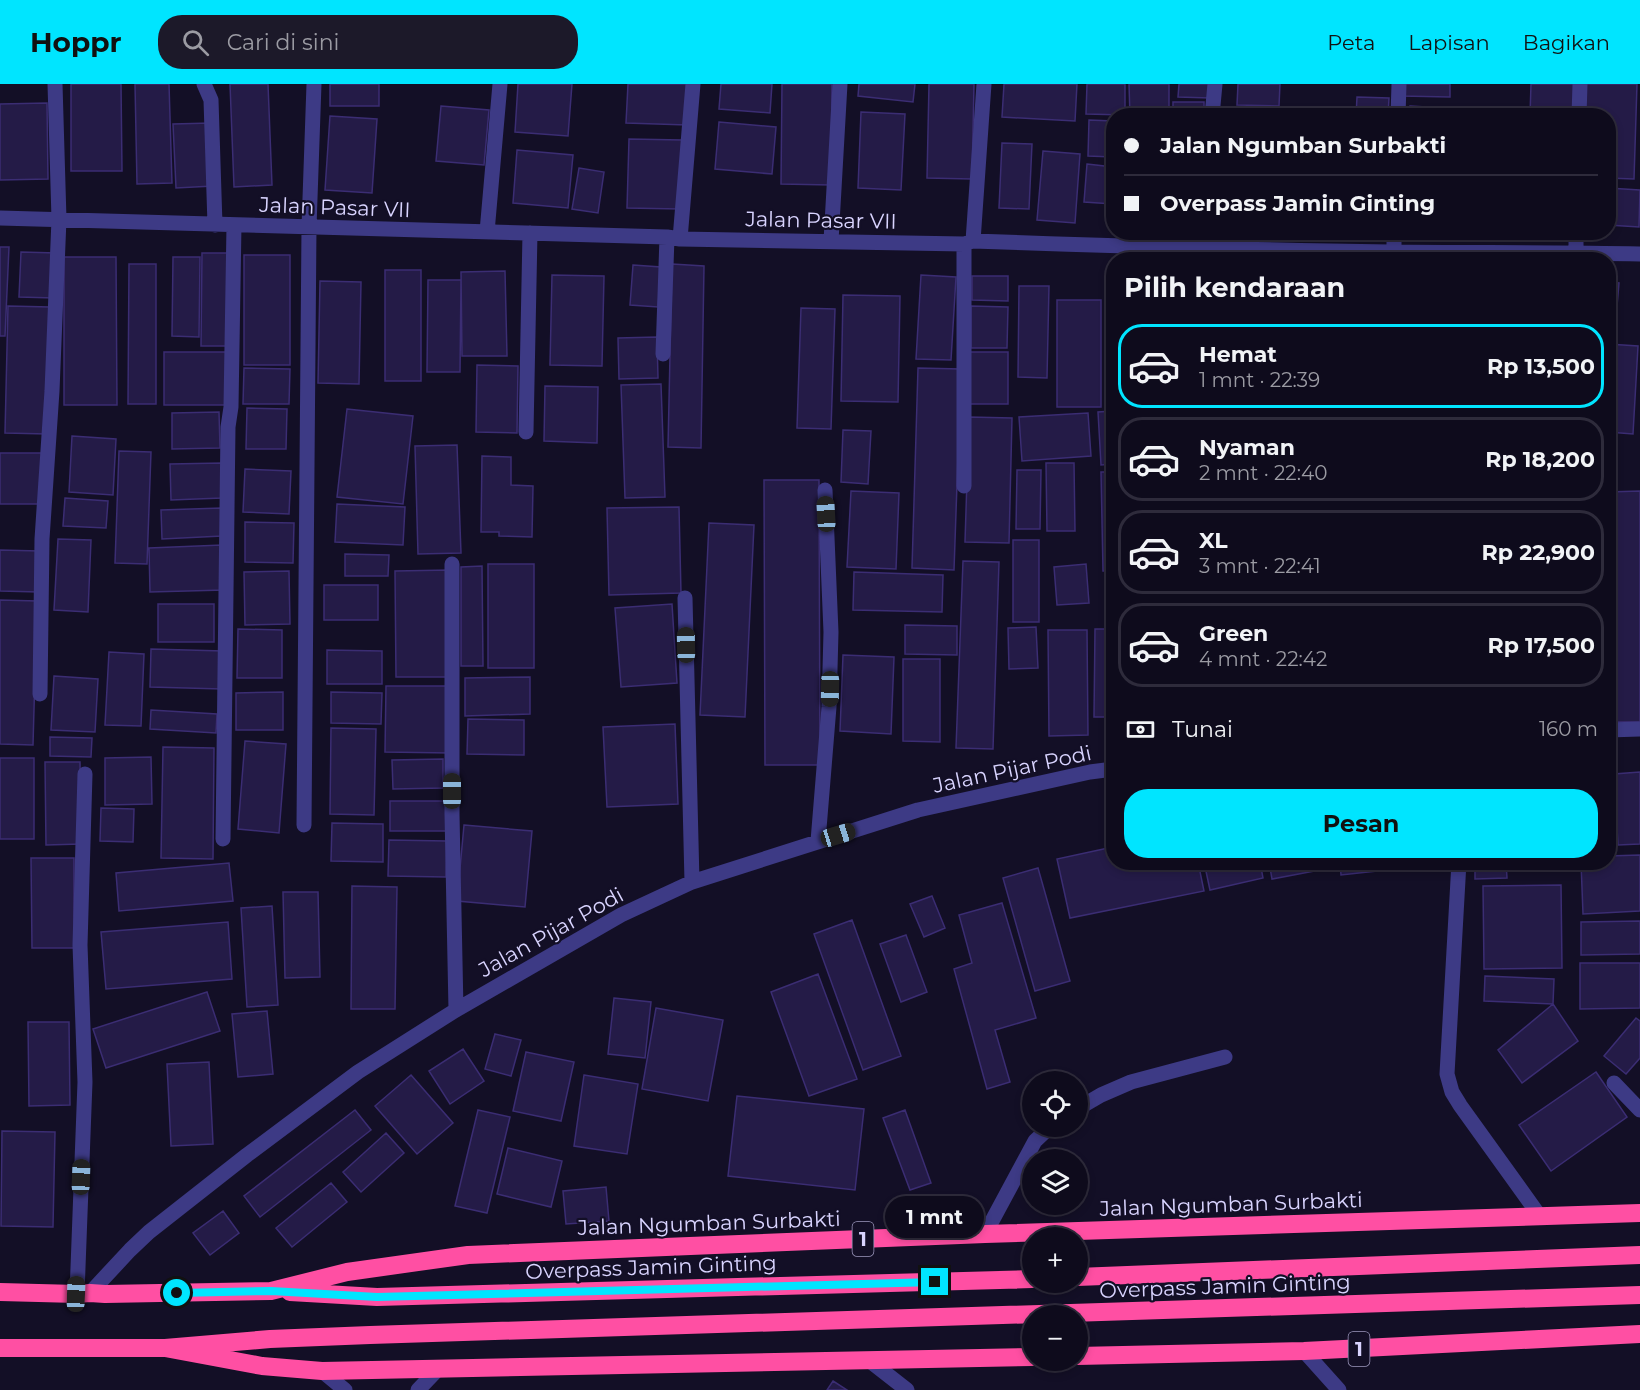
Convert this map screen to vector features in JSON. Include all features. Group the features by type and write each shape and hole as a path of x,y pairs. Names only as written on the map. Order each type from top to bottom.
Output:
{"highway":[{"name":"Jalan Ngumban Surbakti","path":"0,1292 105,1294 280,1291 347,1272 468,1255 985,1234 1640,1213"},
{"name":"Overpass Jamin Ginting","path":"1088,1277 1640,1255"},
{"name":"Overpass Jamin Ginting","path":"280,1291 377,1297 1022,1279"},
{"name":"Overpass Jamin Ginting","path":"165,1348 270,1339 1640,1295"},
{"name":"1","path":"1088,1356 1304,1351 1640,1334"},
{"name":"1","path":"0,1348 165,1348 262,1366 322,1371 1022,1357"}],"street":[{"path":"40,694 42,539 60,219 56,84"},
{"path":"204,84 211,100 215,225"},
{"path":"304,825 309,226 314,84"},
{"path":"487,232 500,84"},
{"path":"663,354 674,238 693,84"},
{"path":"831,241 840,84"},
{"path":"964,486 969,243 984,84"},
{"path":"1213,108 1215,84"},
{"path":"1398,108 1399,84"},
{"path":"1579,108 1580,84"},
{"name":"Jalan Pasar VII","path":"0,218 674,238 1394,252 1576,252"},
{"path":"223,839 228,427 231,407 234,225"},
{"path":"526,432 530,233"},
{"path":"1201,249 1202,240"},
{"path":"1394,252 1395,240"},
{"path":"1576,240 1576,252"},
{"name":"Jalan Pasar VII","path":"1616,253 1640,254"},
{"path":"819,841 829,707 831,643 825,490"},
{"path":"452,564 452,814 456,1010"},
{"path":"685,598 692,882"},
{"path":"1616,730 1640,729"},
{"name":"Jalan Pijar Podi","path":"83,1294 149,1232 357,1072 456,1010 621,915 692,882 918,810 1106,770"},
{"path":"83,1294 85,1082 80,945 85,774"},
{"path":"1459,870 1447,1074 1452,1092 1539,1215"},
{"path":"1088,1103 1131,1082 1225,1057"},
{"path":"1614,1083 1640,1110"},
{"path":"985,1234 1039,1137"},
{"path":"1304,1351 1339,1390"},
{"path":"870,1361 907,1390"},
{"path":"418,1390 438,1369"},
{"path":"322,1371 345,1390"}],"building":[{"path":"71,84 121,84 122,171 71,171"},
{"path":"135,84 169,84 172,183 137,184"},
{"path":"230,84 268,84 272,185 234,187"},
{"path":"330,84 379,84 379,106 330,106"},
{"path":"518,84 572,84 568,136 515,132"},
{"path":"628,84 688,84 687,125 626,123"},
{"path":"721,84 772,84 770,113 719,109"},
{"path":"782,84 832,84 831,185 781,184"},
{"path":"859,84 915,84 913,102 858,96"},
{"path":"929,84 974,84 972,179 927,178"},
{"path":"1004,84 1077,84 1075,121 1002,117"},
{"path":"1087,84 1125,84 1125,108 1106,108 1106,115 1086,114"},
{"path":"1129,84 1169,84 1169,108 1130,108"},
{"path":"1179,84 1211,84 1210,98 1178,97"},
{"path":"1238,84 1280,84 1279,106 1237,105"},
{"path":"1401,84 1450,84 1450,97 1401,96"},
{"path":"1531,84 1575,84 1575,108 1530,108"},
{"path":"1584,84 1637,84 1634,179 1616,178 1616,108 1583,108"},
{"path":"1357,97 1389,98 1388,108 1356,108"},
{"path":"1173,102 1204,102 1204,108 1173,108"},
{"path":"47,103 48,179 0,180 0,104"},
{"path":"441,106 489,110 484,165 436,161"},
{"path":"1410,106 1442,108 1410,108"},
{"path":"861,112 905,114 901,190 858,188"},
{"path":"330,116 377,119 372,193 325,190"},
{"path":"1089,120 1106,121 1106,157 1088,156"},
{"path":"719,122 776,127 772,174 715,169"},
{"path":"211,123 213,186 176,188 173,124"},
{"path":"629,139 682,140 680,209 627,208"},
{"path":"1002,143 1032,144 1029,209 999,208"},
{"path":"517,150 573,155 568,208 513,203"},
{"path":"1043,151 1080,154 1075,223 1037,220"},
{"path":"1087,164 1106,166 1106,204 1084,202"},
{"path":"579,168 604,172 598,213 572,209"},
{"path":"1616,188 1640,190 1639,227 1616,226"},
{"path":"1530,240 1574,240 1574,241"},
{"path":"0,247 9,247 5,336 0,336"},
{"path":"21,252 56,253 54,298 19,297"},
{"path":"202,253 229,253 228,346 201,346"},
{"path":"244,255 290,255 290,365 244,365"},
{"path":"64,257 116,257 117,405 64,405"},
{"path":"173,257 200,257 199,337 172,336"},
{"path":"129,264 156,264 156,404 128,404"},
{"path":"672,264 704,266 701,448 668,447"},
{"path":"633,265 661,267 658,307 630,305"},
{"path":"385,270 421,270 421,381 385,381"},
{"path":"505,271 507,356 462,356 461,272"},
{"path":"552,275 604,276 602,366 550,365"},
{"path":"921,275 956,277 951,360 916,359"},
{"path":"972,276 1008,276 1008,301 972,300"},
{"path":"428,280 461,280 460,372 427,372"},
{"path":"320,281 361,282 359,384 318,383"},
{"path":"1616,283 1619,283 1616,318"},
{"path":"1019,286 1049,286 1047,378 1018,377"},
{"path":"843,295 900,296 898,402 841,401"},
{"path":"1057,300 1101,300 1101,407 1057,407"},
{"path":"8,306 50,307 47,434 5,433"},
{"path":"971,306 1008,307 1007,348 971,348"},
{"path":"801,308 835,309 831,429 797,428"},
{"path":"657,337 658,378 619,379 618,338"},
{"path":"1616,345 1638,346 1633,434 1616,433"},
{"path":"164,352 227,352 227,405 164,405"},
{"path":"970,352 1008,352 1008,404 970,404"},
{"path":"477,365 518,366 517,433 476,432"},
{"path":"244,368 290,369 289,404 243,404"},
{"path":"918,368 961,369 954,570 912,568"},
{"path":"661,384 665,497 625,498 621,385"},
{"path":"545,386 598,387 597,443 544,441"},
{"path":"247,408 287,409 286,449 246,449"},
{"path":"347,409 413,416 403,504 337,497"},
{"path":"1106,411 1106,465 1101,465 1098,412"},
{"path":"219,412 220,448 172,449 172,413"},
{"path":"1088,413 1091,456 1022,461 1019,417"},
{"path":"969,417 1012,418 1009,543 965,542"},
{"path":"843,430 871,431 868,484 841,482"},
{"path":"72,436 116,439 113,495 69,492"},
{"path":"457,445 461,553 418,554 415,446"},
{"path":"119,451 151,452 147,564 115,563"},
{"path":"0,453 44,453 43,504 0,504"},
{"path":"482,456 511,457 511,485 533,486 532,537 499,536 499,532 481,532"},
{"path":"222,463 222,498 171,500 170,464"},
{"path":"1046,463 1074,463 1075,531 1047,531"},
{"path":"245,469 291,471 289,514 243,512"},
{"path":"1017,470 1041,470 1040,529 1016,529"},
{"path":"1101,472 1106,472 1106,571 1103,571"},
{"path":"764,480 819,480 820,765 765,765"},
{"path":"851,491 899,493 896,569 847,567"},
{"path":"1640,491 1640,722 1616,722 1616,492"},
{"path":"65,498 108,501 106,528 63,526"},
{"path":"337,504 405,507 403,545 335,542"},
{"path":"679,507 681,593 609,595 607,508"},
{"path":"221,508 222,536 162,539 161,510"},
{"path":"245,522 294,523 293,563 245,562"},
{"path":"709,523 754,525 745,717 700,715"},
{"path":"58,539 91,540 88,612 54,610"},
{"path":"1013,540 1039,540 1039,622 1013,622"},
{"path":"222,545 224,590 150,592 149,548"},
{"path":"0,550 39,551 38,592 0,591"},
{"path":"345,554 389,555 388,576 345,576"},
{"path":"963,561 999,562 993,749 956,748"},
{"path":"488,564 534,564 534,668 488,668"},
{"path":"1086,564 1089,603 1057,605 1054,567"},
{"path":"482,566 483,666 461,666 461,567"},
{"path":"450,570 451,677 396,677 395,571"},
{"path":"289,571 290,624 245,625 244,572"},
{"path":"854,572 943,575 942,612 853,610"},
{"path":"324,585 378,585 378,620 324,620"},
{"path":"0,600 37,601 33,745 0,744"},
{"path":"158,604 214,604 214,642 158,642"},
{"path":"672,604 677,683 621,687 615,608"},
{"path":"905,625 957,626 957,655 905,654"},
{"path":"1036,627 1038,668 1009,669 1008,628"},
{"path":"238,629 282,630 282,678 237,678"},
{"path":"1095,629 1106,629 1106,717 1094,717"},
{"path":"1048,630 1087,630 1088,735 1049,736"},
{"path":"151,649 223,651 222,689 150,687"},
{"path":"327,650 382,651 382,684 327,684"},
{"path":"109,652 144,654 141,726 105,725"},
{"path":"843,655 894,657 891,734 840,731"},
{"path":"903,659 940,659 940,742 903,741"},
{"path":"54,676 98,679 95,732 51,730"},
{"path":"530,677 530,714 465,716 465,678"},
{"path":"386,686 451,686 450,753 385,752"},
{"path":"283,692 283,730 236,730 236,693"},
{"path":"331,692 382,693 381,724 331,723"},
{"path":"151,710 217,714 216,733 150,729"},
{"path":"468,719 524,720 524,755 467,754"},
{"path":"675,724 678,804 607,807 603,727"},
{"path":"331,728 376,729 374,815 330,814"},
{"path":"50,737 92,738 91,757 50,756"},
{"path":"245,741 286,744 279,833 238,829"},
{"path":"163,747 214,748 213,859 161,858"},
{"path":"151,757 152,804 105,805 105,758"},
{"path":"0,758 34,758 34,839 0,839"},
{"path":"443,759 443,788 393,789 392,760"},
{"path":"45,762 80,762 81,844 46,845"},
{"path":"1640,772 1640,844 1618,845 1616,774"},
{"path":"390,801 448,801 448,831 390,831"},
{"path":"101,808 134,809 133,842 100,841"},
{"path":"332,823 383,824 383,862 331,861"},
{"path":"464,825 532,831 525,907 457,901"},
{"path":"389,840 447,841 446,877 388,876"},
{"path":"1106,848 1106,870 1200,870 1204,891 1070,918 1057,859"},
{"path":"1640,855 1640,911 1583,914 1581,870 1616,870 1616,856"},
{"path":"31,858 74,858 74,948 32,948"},
{"path":"229,863 233,901 119,911 116,873"},
{"path":"1038,868 1070,981 1035,991 1003,878"},
{"path":"1206,870 1262,870 1263,878 1210,890"},
{"path":"1270,870 1320,870 1272,879"},
{"path":"1341,870 1386,870 1341,875"},
{"path":"1475,870 1506,870 1507,878 1475,879"},
{"path":"1561,885 1562,968 1484,969 1483,886"},
{"path":"352,886 397,887 395,1009 351,1009"},
{"path":"283,892 318,892 320,977 285,978"},
{"path":"932,896 945,928 924,937 910,904"},
{"path":"1002,903 1036,1018 995,1030 1010,1082 987,1089 954,969 972,963 959,915"},
{"path":"272,906 278,1005 247,1007 241,908"},
{"path":"852,920 901,1056 863,1070 814,934"},
{"path":"1640,921 1640,954 1581,955 1581,922"},
{"path":"228,922 232,979 106,989 101,932"},
{"path":"906,935 927,992 901,1002 880,944"},
{"path":"1580,963 1640,963 1640,1008 1580,1009"},
{"path":"818,974 857,1079 809,1096 771,992"},
{"path":"1485,976 1554,979 1553,1004 1484,1001"},
{"path":"207,992 220,1031 106,1068 93,1029"},
{"path":"614,998 651,1002 645,1058 608,1054"},
{"path":"1553,1004 1578,1041 1522,1083 1498,1050"},
{"path":"656,1008 723,1020 708,1101 642,1089"},
{"path":"267,1011 273,1074 238,1077 232,1014"},
{"path":"1636,1018 1640,1021 1640,1058 1626,1074 1604,1056"},
{"path":"28,1022 69,1022 70,1105 29,1106"},
{"path":"495,1034 521,1040 511,1076 485,1069"},
{"path":"463,1049 484,1081 450,1104 429,1071"},
{"path":"526,1052 574,1062 561,1121 513,1111"},
{"path":"209,1062 213,1144 171,1146 167,1064"},
{"path":"1596,1072 1627,1117 1551,1171 1519,1125"},
{"path":"411,1075 453,1123 417,1154 375,1106"},
{"path":"584,1075 638,1084 627,1154 574,1146"},
{"path":"737,1096 864,1109 855,1190 728,1176"},
{"path":"355,1110 371,1130 260,1217 244,1196"},
{"path":"478,1110 510,1117 487,1213 455,1206"},
{"path":"905,1110 931,1183 910,1190 883,1118"},
{"path":"2,1131 55,1132 53,1227 1,1226"},
{"path":"386,1133 404,1153 361,1192 343,1172"},
{"path":"508,1148 562,1161 551,1207 497,1194"},
{"path":"331,1183 347,1202 292,1247 276,1228"},
{"path":"606,1187 609,1221 566,1224 563,1191"},
{"path":"223,1211 239,1233 210,1255 193,1233"},
{"path":"833,1381 847,1390 827,1390"}],"route":[{"path":"177,1293 271,1291 377,1297 935,1282"}]}
